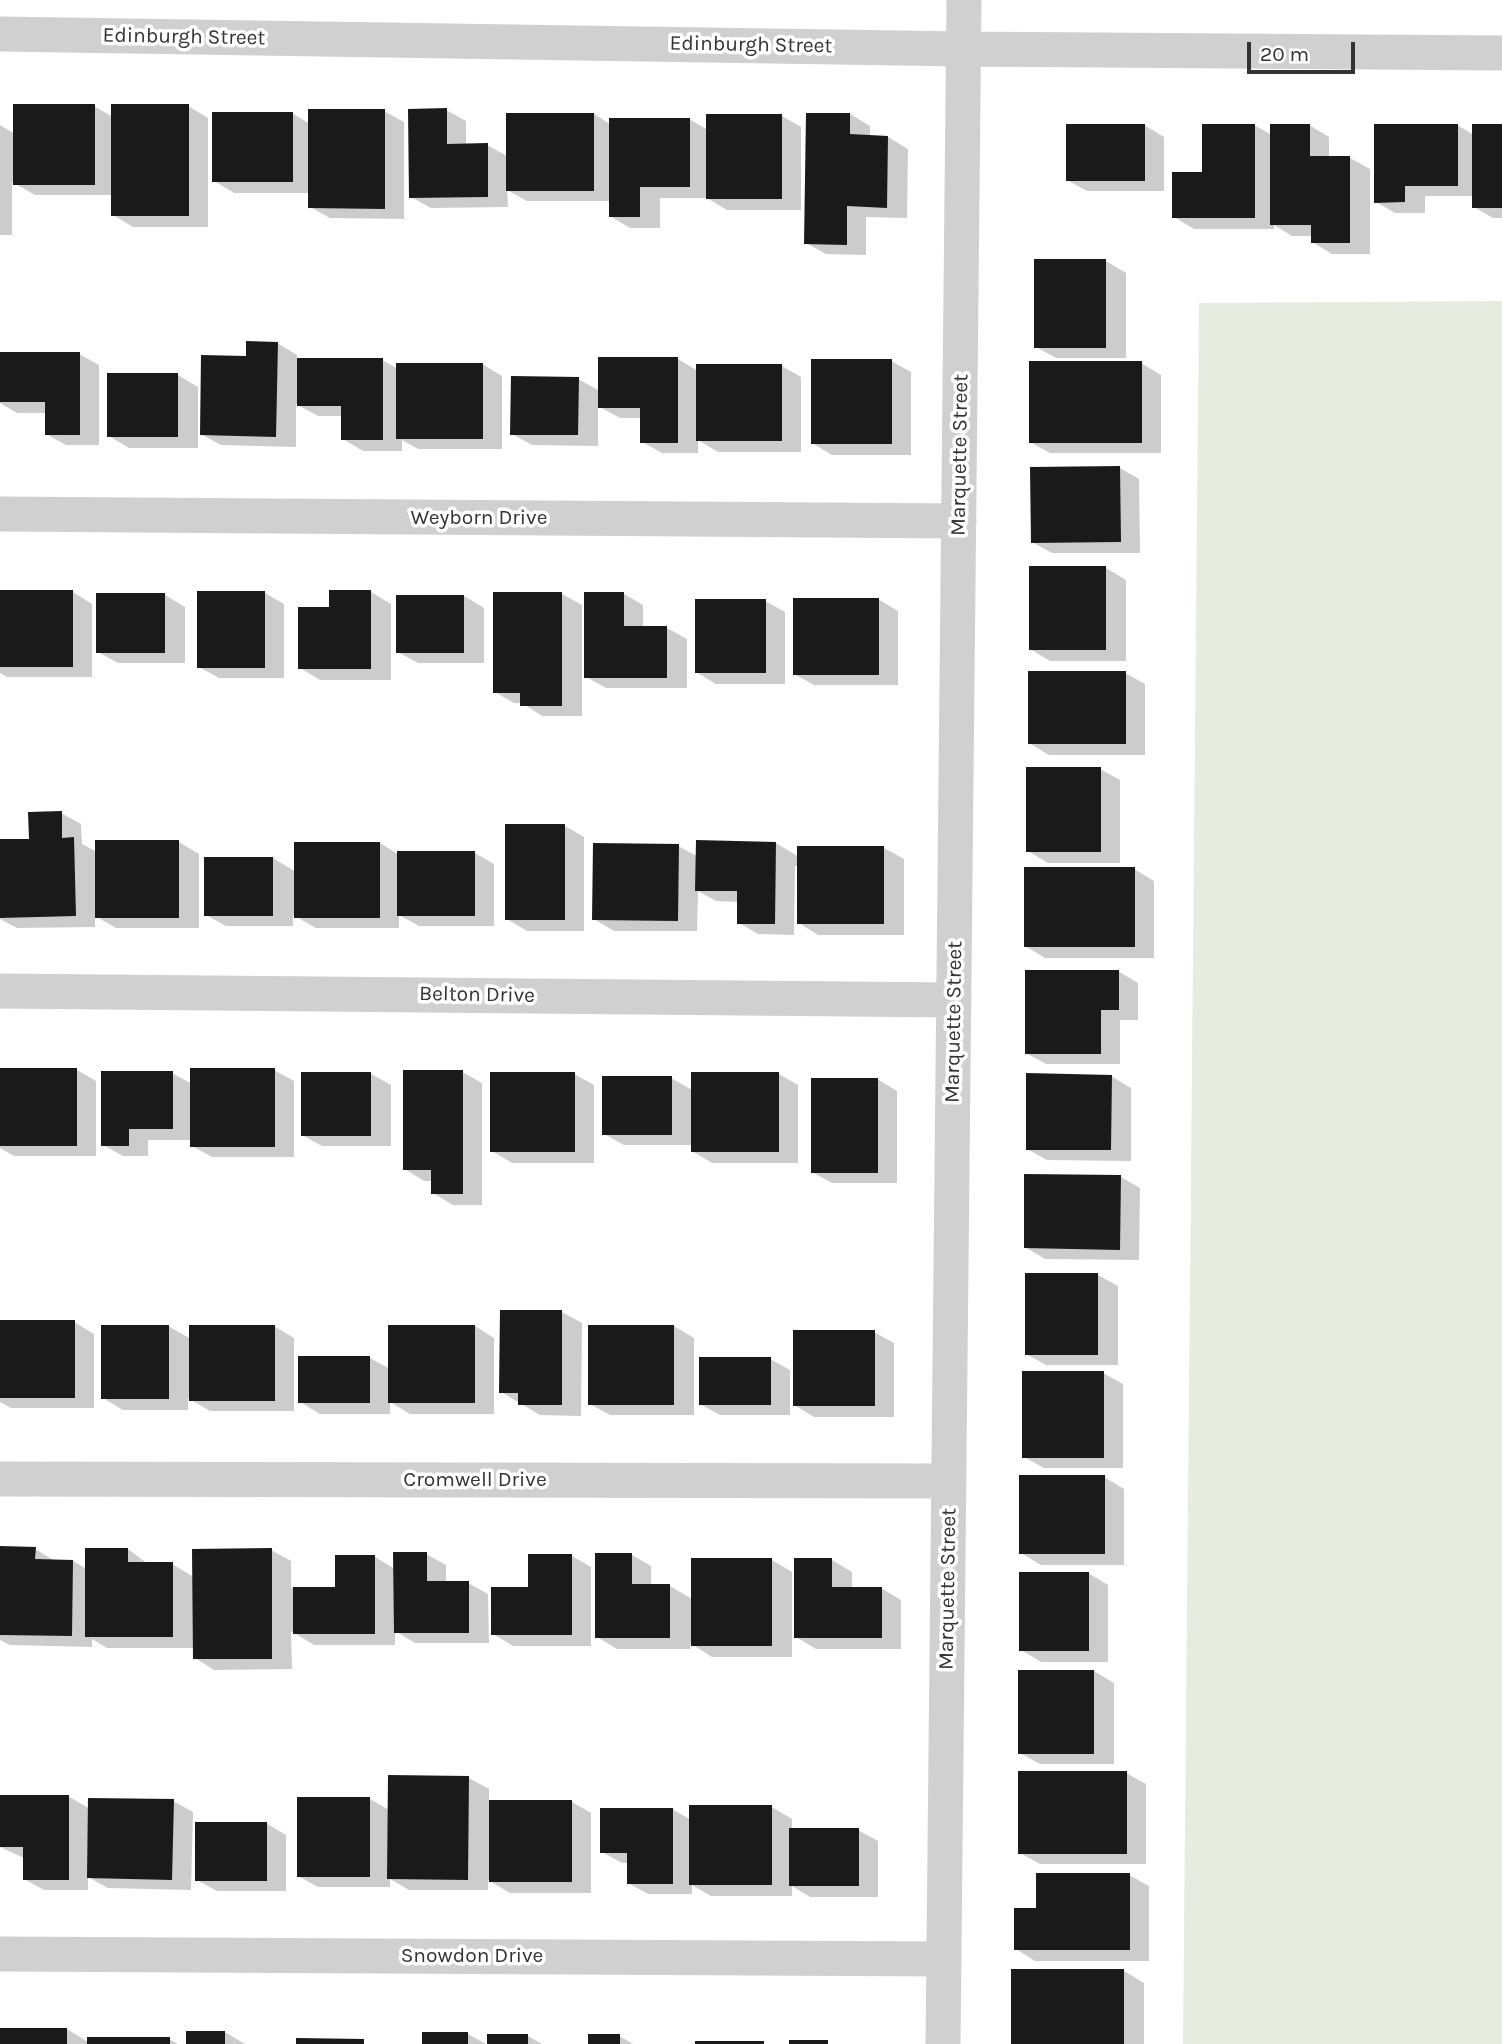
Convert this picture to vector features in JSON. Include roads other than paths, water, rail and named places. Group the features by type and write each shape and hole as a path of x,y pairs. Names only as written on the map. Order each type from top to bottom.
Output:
{"street":[{"name":"Marquette Street","path":"943,2044 964,0"},
{"name":"Edinburgh Street","path":"0,34 964,49 1502,53"},
{"name":"Weyborn Drive","path":"0,514 959,521"},
{"name":"Belton Drive","path":"0,991 954,1000"},
{"name":"Cromwell Drive","path":"0,1479 949,1481"},
{"name":"Snowdon Drive","path":"0,1954 944,1959"}]}
